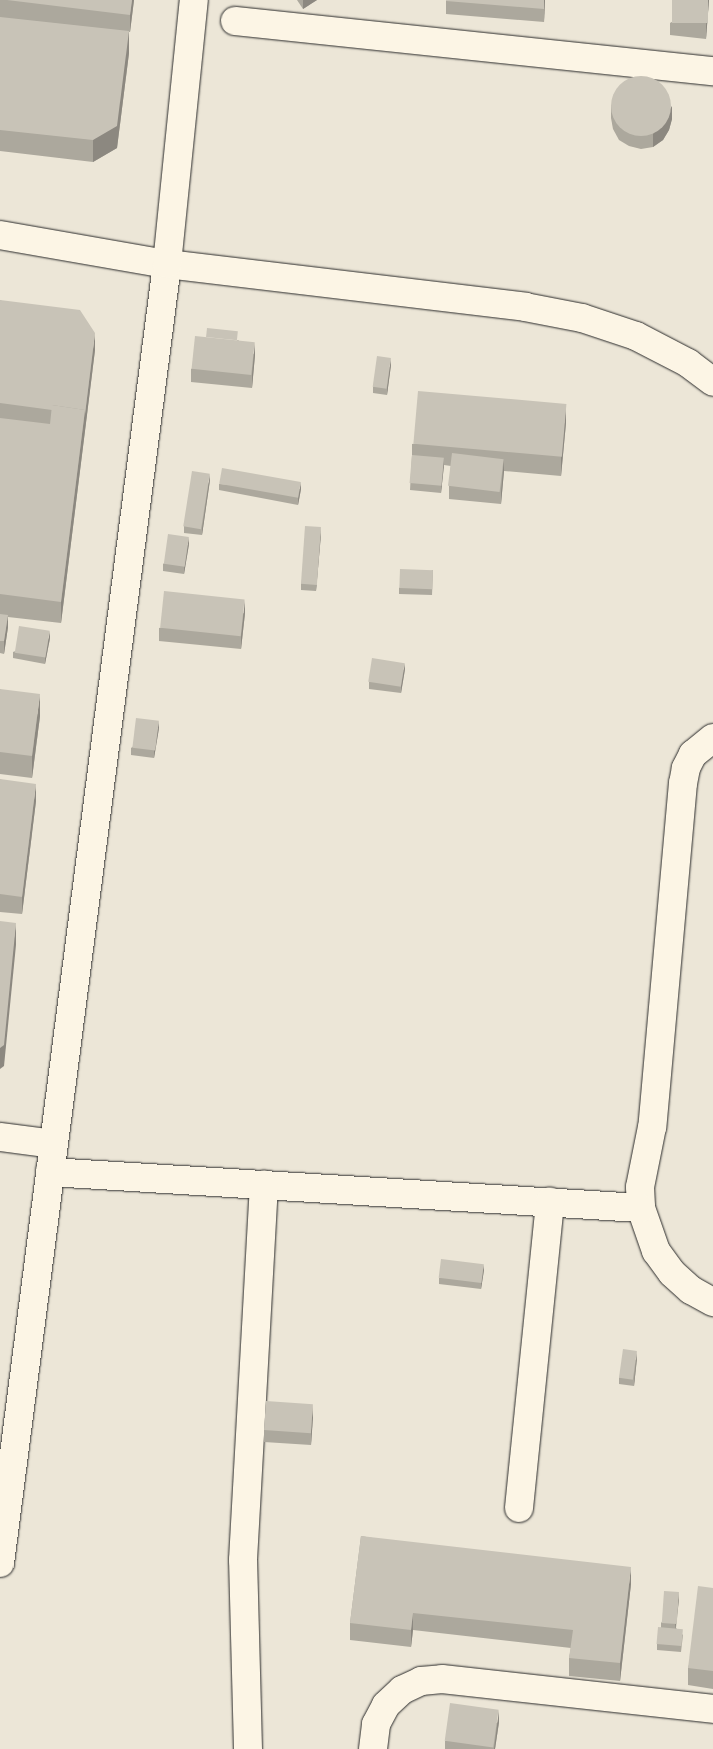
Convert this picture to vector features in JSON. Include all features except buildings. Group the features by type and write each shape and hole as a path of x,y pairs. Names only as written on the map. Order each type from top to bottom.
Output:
{"street":[{"path":"0,1563 167,264 194,0"},
{"path":"235,21 713,71"},
{"path":"0,235 167,264 525,307 582,318 636,336 688,363 713,382"},
{"path":"713,738 693,754 686,768 683,783 652,1127 640,1187 641,1208 656,1251 672,1272 691,1290 713,1302"},
{"path":"0,1138 54,1144"},
{"path":"50,1172 641,1208"},
{"path":"248,1749 243,1551 264,1185"},
{"path":"519,1508 550,1202"},
{"path":"373,1749 376,1724 386,1705 402,1690 421,1681 442,1679 713,1710"}],"shaded area":[{"path":"0,0 713,0 713,1749 0,1749"}]}
